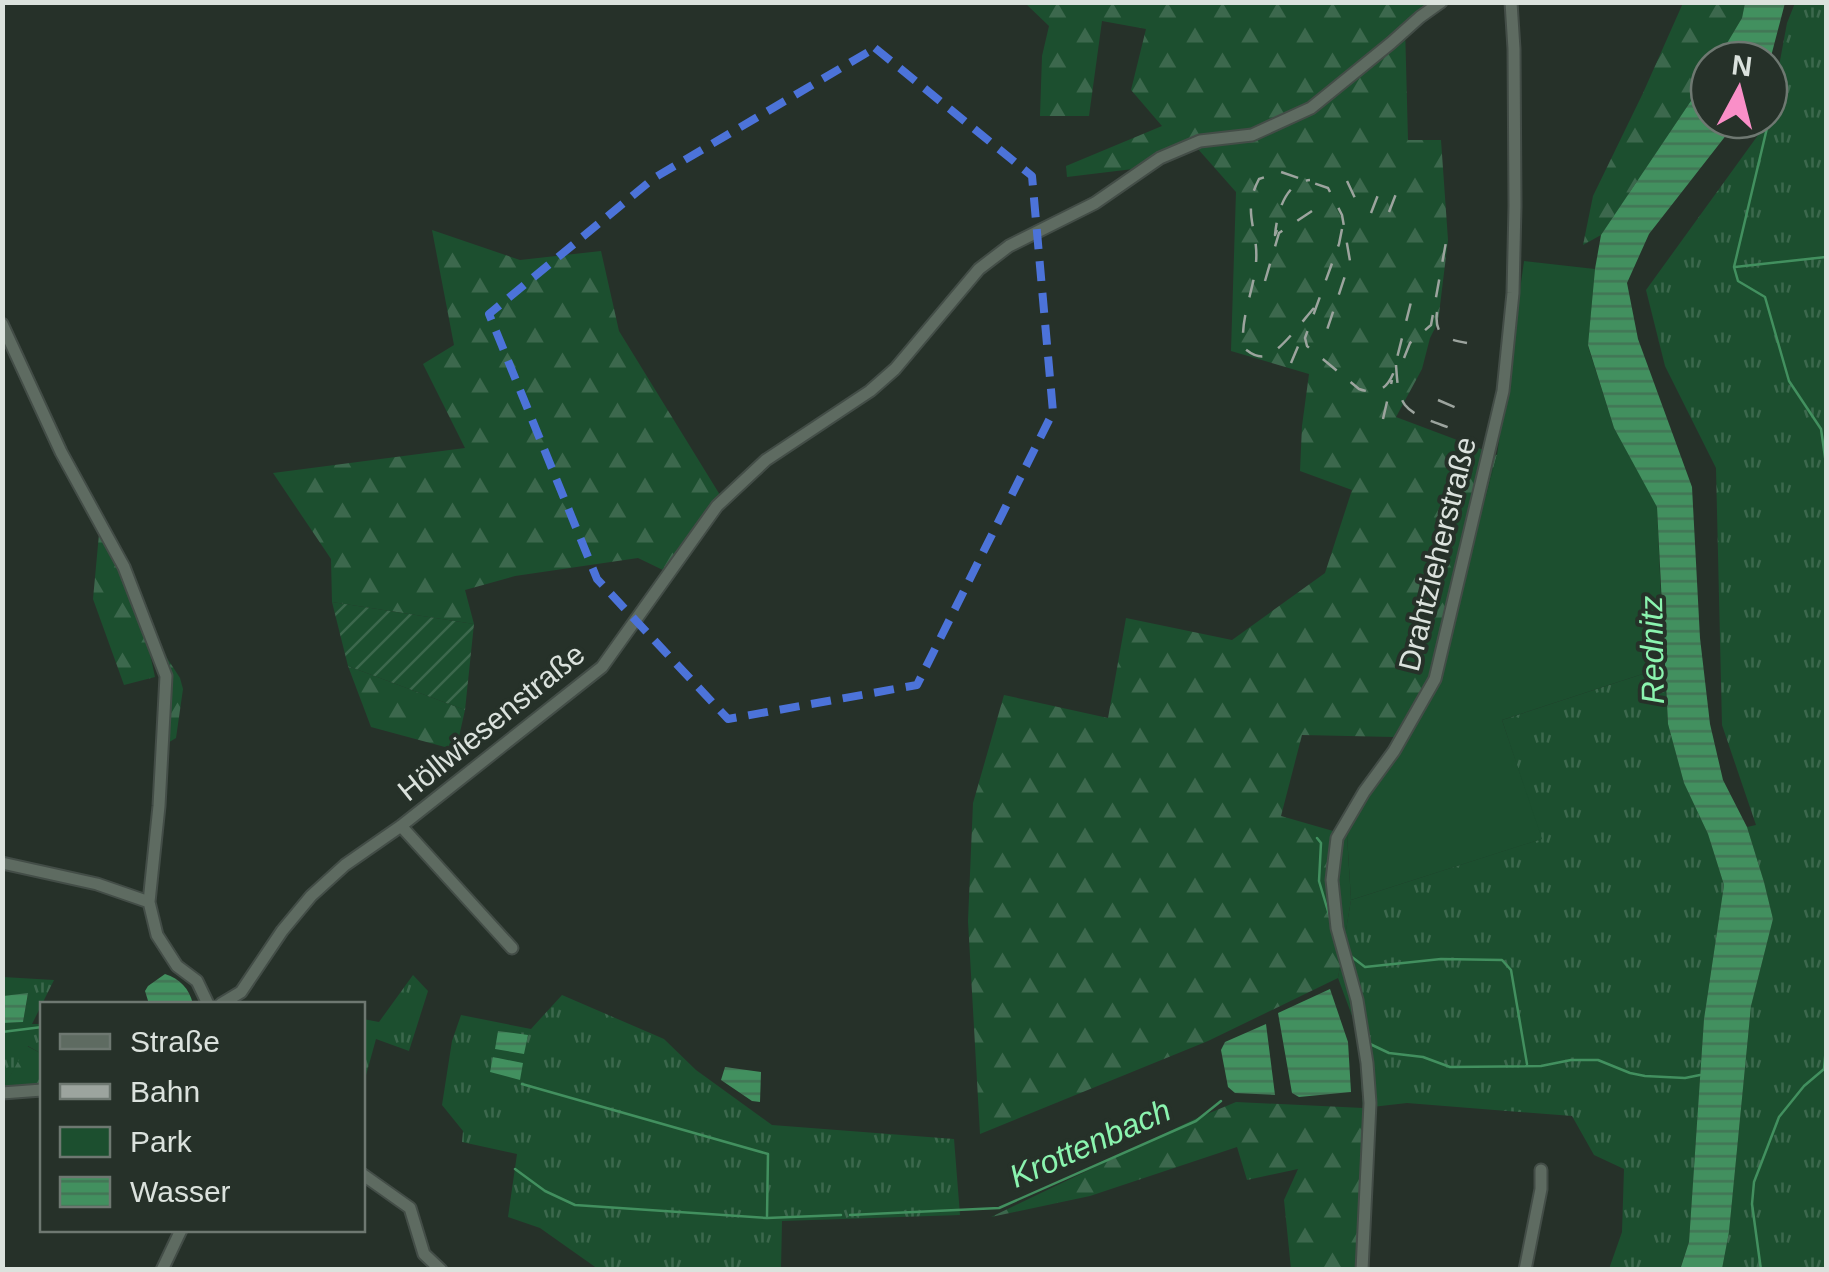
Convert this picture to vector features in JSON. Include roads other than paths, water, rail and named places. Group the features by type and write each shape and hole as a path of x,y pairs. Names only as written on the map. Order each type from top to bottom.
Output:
{"street":[{"name":"Höllwiesenstraße","path":"224,1002 241,992 282,930 345,865 401,826 602,667 717,506 775,453 870,391 895,369 979,268 1009,246 1096,203 1160,158 1200,141 1252,135 1312,108 1441,2"},
{"name":"Drahtzieherstraße","path":"1362,1270 1370,1103 1357,1000 1337,928 1332,880 1338,838 1434,679 1503,392 1513,293 1515,206 1511,2"},
{"path":"2,324 61,452 124,567 166,676 149,902 157,935 177,966 197,981 207,1002"},
{"name":"Höllwiesenstraße","path":"401,826 512,948"},
{"path":"2,863 97,884 149,902"},
{"path":"2,1093 40,1090"},
{"path":"1525,1270 1541,1189 1541,1170"},
{"path":"365,1176 410,1208 424,1254 441,1270"},
{"path":"162,1270 180,1232"}],"water":[{"path":"1745,3 1785,3 1775,40 1729,40 1742,18"},
{"path":"1689,104 1689,140 1722,140 1649,234 1627,283 1638,339 1692,487 1700,638 1710,724 1723,780 1747,827 1773,919 1751,1006 1722,1269 1680,1270 1689,1242 1704,1019 1724,885 1708,834 1684,783 1668,724 1657,507 1614,428 1588,345 1601,235"},
{"path":"165,974 183,985 192,1002 148,1002 145,991"},
{"path":"1330,989 1348,1042 1351,1092 1299,1097 1292,1093 1278,1013"},
{"path":"28,993 23,1022 3,1023 3,996"},
{"path":"1266,1024 1275,1095 1235,1093 1228,1087 1221,1050 1225,1042"},
{"path":"498,1031 528,1035 524,1054 495,1049"},
{"path":"493,1057 523,1063 520,1080 490,1072"},
{"path":"725,1067 761,1072 760,1102 752,1101 721,1080"}],"waterway":[{"path":"1764,140 1734,267 1738,281 1765,297 1789,381 1821,429 1826,464"},
{"path":"1735,267 1826,257"},
{"path":"1317,838 1321,843 1319,881 1330,918"},
{"path":"1348,954 1365,967 1441,959 1502,960 1511,970 1527,1064"},
{"path":"2,1032 40,1027"},
{"name":"Krottenbach","path":"1370,1044 1389,1053 1423,1057 1450,1067 1541,1066 1598,1060 1645,1076 1700,1075"},
{"path":"1761,1270 1752,1204 1754,1182 1779,1117 1824,1069 1826,1047"},
{"path":"522,1084 768,1154 767,1216"},
{"name":"Krottenbach","path":"850,1215 999,1208 1196,1121 1221,1101"},
{"path":"515,1169 545,1191 575,1205 767,1218 841,1215"}],"railway":[{"path":"1314,308 1272,353 1260,356 1244,348 1243,327 1256,263 1251,202 1259,179 1281,172 1328,188 1342,215 1350,261 1325,336"},
{"path":"1277,230 1275,235 1280,208 1288,192 1310,180"},
{"path":"1347,181 1360,209"},
{"path":"1371,213 1383,182"},
{"path":"1389,212 1399,186"},
{"path":"1265,281 1279,233 1312,211"},
{"path":"1342,229 1305,338 1307,346 1359,389 1380,390 1393,374 1412,298"},
{"path":"1404,358 1410,343 1431,325 1446,242"},
{"path":"1437,312 1437,326 1443,335 1467,343"},
{"path":"1291,363 1304,332"},
{"path":"1396,365 1399,391 1409,410 1457,431"},
{"path":"1383,419 1392,380"},
{"path":"1438,400 1459,409"}],"water label":[{"name":"Rednitz","path":"1652,650"}]}
